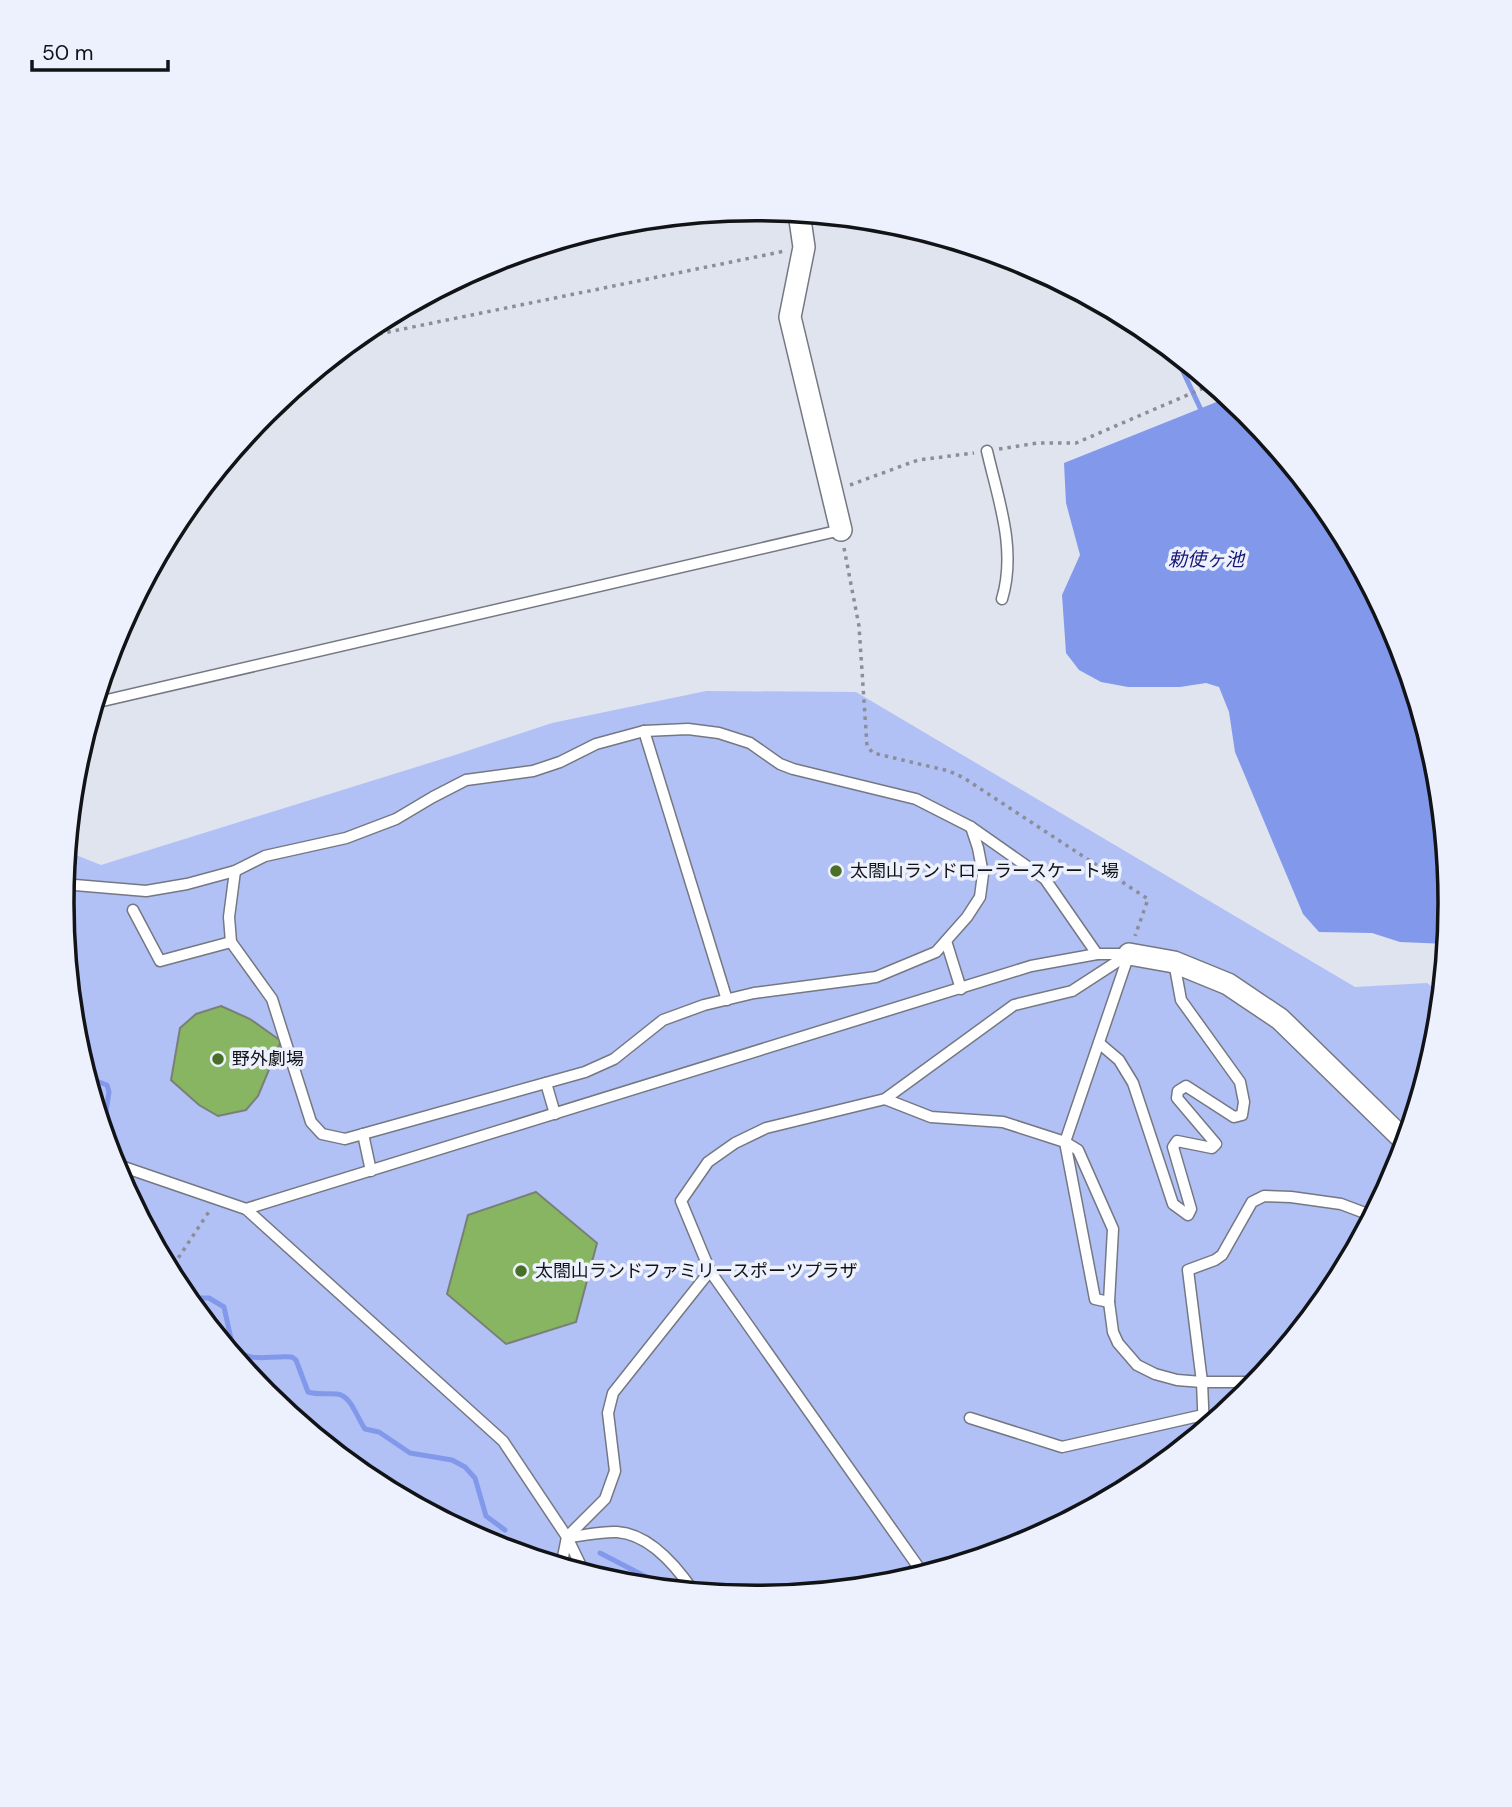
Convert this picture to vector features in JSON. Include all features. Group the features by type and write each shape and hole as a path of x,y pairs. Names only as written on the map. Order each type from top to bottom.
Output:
{"street":[{"path":"800,222 804,247 790,317 841,530"},
{"path":"1129,954 1174,962 1228,984 1280,1019 1398,1134"}],"lane":[{"path":"987,451 1009,550 1007,582 1002,598"},
{"path":"105,700 841,530"},
{"path":"74,885 146,891 187,884 235,871 265,856 346,838 396,819 466,780 533,771 560,762 596,744 644,731 688,729 719,733 750,743 780,764 916,799 971,827 1045,879 1097,954"},
{"path":"644,731 727,1000"},
{"path":"235,871 229,917 231,942 272,999 310,1122 322,1134 345,1139 585,1072 614,1059 663,1020 704,1005 754,993 876,977 936,951 967,917 980,897 983,873 971,827"},
{"path":"133,910 160,961 231,942"},
{"path":"946,941 961,989"},
{"path":"246,1209 1031,966 1097,954 1129,954"},
{"path":"1109,1302 1095,1299 1065,1142 1129,954"},
{"path":"918,1566 710,1271 681,1201 708,1163 736,1143 766,1128 885,1099 1014,1005 1072,991 1129,954"},
{"path":"1099,1042 1119,1060 1133,1083 1173,1205 1188,1215 1191,1209 1173,1147 1177,1141 1212,1148 1216,1144 1177,1098 1178,1091 1186,1086 1234,1117 1242,1115 1244,1102 1240,1082 1181,1000 1174,962"},
{"path":"546,1083 555,1114"},
{"path":"885,1099 931,1117 1003,1122 1065,1142 1078,1150 1113,1229 1109,1302 1113,1332 1118,1343 1137,1365 1155,1374 1177,1380 1243,1382"},
{"path":"363,1134 371,1171"},
{"path":"126,1168 246,1209 503,1441 567,1537 580,1563"},
{"path":"1203,1419 1202,1382 1188,1270 1222,1255 1252,1202 1265,1196 1341,1204 1364,1213"},
{"path":"563,1558 567,1537 605,1499 615,1471 608,1413 613,1393 710,1271"},
{"path":"970,1418 1062,1447 1203,1415"},
{"path":"567,1537 618,1532 647,1541 687,1582"}],"path":[{"path":"381,333 804,247"},
{"path":"831,491 918,460 1038,443 1076,443 1204,388"},
{"path":"841,530 859,626 867,746 873,753 949,771 964,778 1148,899 1129,954"},
{"path":"176,1262 218,1199"}],"shaded area":[{"path":"706,691 856,692 1355,987 1427,983 1433,988 1415,1080 1387,1165 1347,1245 1323,1283 1269,1354 1206,1417 1171,1445 1097,1495 1058,1516 975,1550 933,1563 889,1573 801,1585 711,1585 667,1580 579,1563 537,1550 454,1516 415,1495 377,1471 306,1417 243,1354 189,1283 165,1245 125,1165 97,1080 79,993 75,948 75,855 101,865 552,723"}],"water":[{"name":"勅使ヶ池","path":"1218,401 1269,453 1297,488 1347,562 1387,642 1402,684 1415,727 1433,814 1437,859 1437,944 1400,942 1372,933 1319,932 1303,914 1235,752 1229,712 1219,687 1206,683 1180,687 1128,687 1101,682 1079,670 1066,653 1062,595 1080,555 1066,503 1064,463"}],"building":[{"path":"221,1006 250,1019 281,1041 258,1096 246,1110 218,1116 199,1105 171,1080 180,1028 196,1014"},
{"path":"536,1192 597,1243 576,1322 506,1344 447,1294 468,1215"}],"waterway":[{"path":"1183,372 1202,412"},
{"path":"97,1081 107,1085 109,1092 106,1111"},
{"path":"200,1298 209,1298 224,1307 231,1339"},
{"path":"243,1354 292,1357 296,1360 308,1392 342,1395 350,1403 365,1429 379,1432 410,1453 452,1460 465,1467 475,1478 486,1516 505,1530"},
{"path":"600,1553 646,1577"}],"place":[{"name":"太閤山ランドローラースケート場","path":"836,871"},
{"name":"野外劇場","path":"218,1059"},
{"name":"太閤山ランドファミリースポーツプラザ","path":"521,1271"}]}
